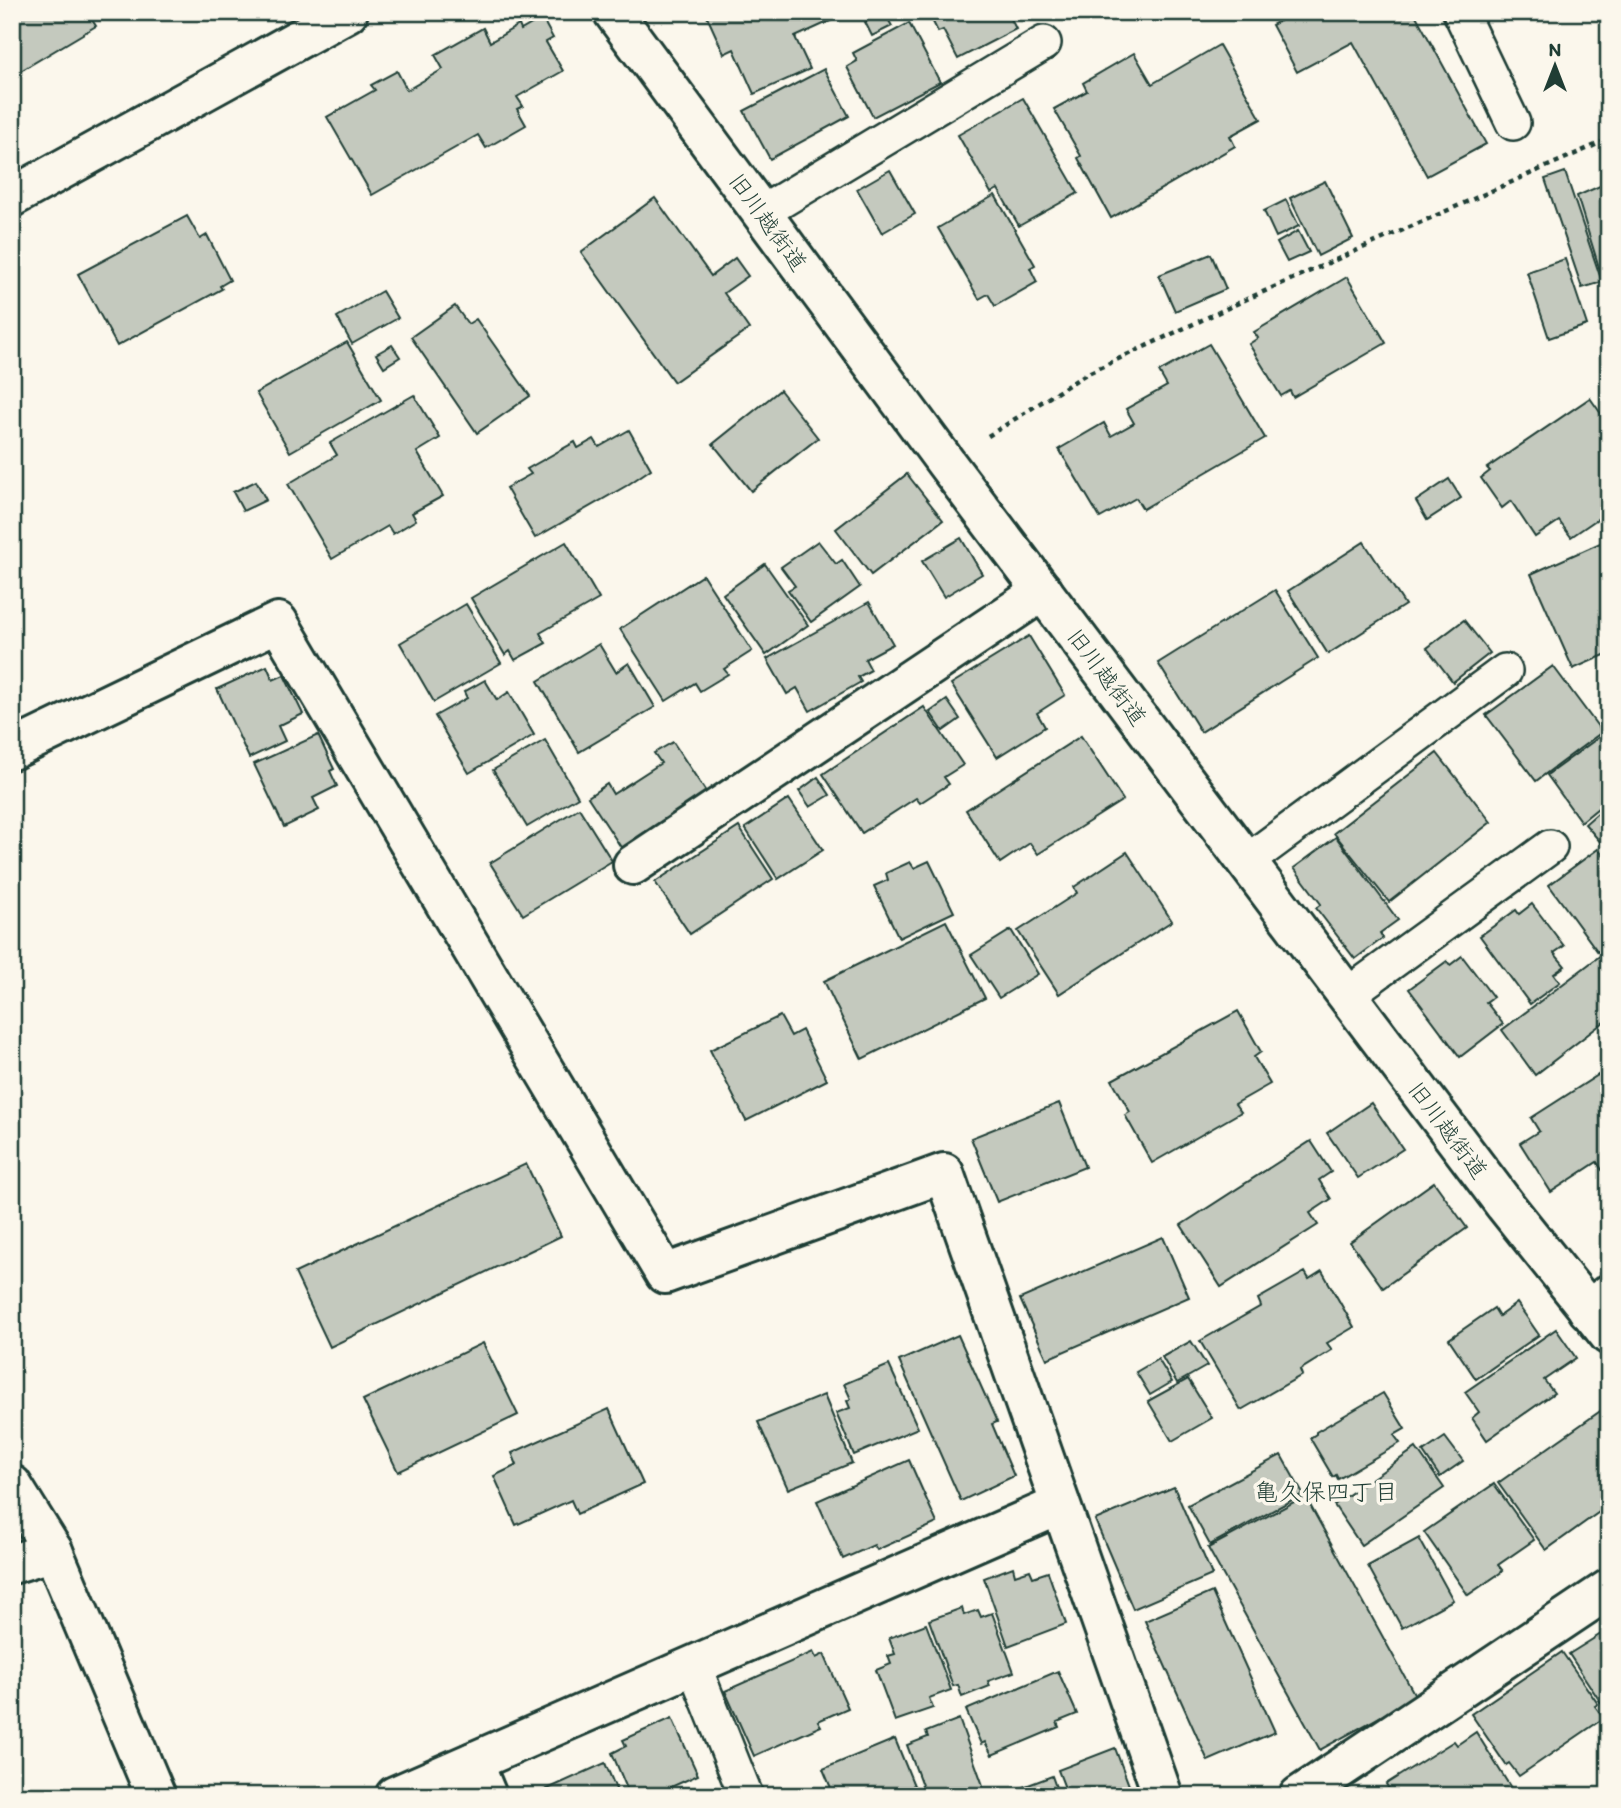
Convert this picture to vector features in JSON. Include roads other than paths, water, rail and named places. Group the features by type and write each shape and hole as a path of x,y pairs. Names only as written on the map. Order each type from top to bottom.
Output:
{"street":[{"path":"12,197 348,12"},
{"name":"旧川越街道","path":"613,12 946,463 1506,1205 1602,1313"},
{"path":"633,865 1043,592"},
{"path":"12,750 278,622 665,1274 944,1173 1163,1796"},
{"path":"12,1485 53,1551 156,1796"},
{"path":"395,1796 480,1779 694,1666 1060,1505"},
{"path":"12,1564 53,1551"},
{"path":"1299,1796 1609,1588"}],"lane":[{"path":"1460,12 1513,123"},
{"path":"761,213 1044,44"},
{"path":"1246,862 1506,671"},
{"path":"1347,995 1550,847"},
{"path":"694,1666 747,1796"}],"district":[{"name":"亀久保四丁目","path":"1326,1492"}]}
